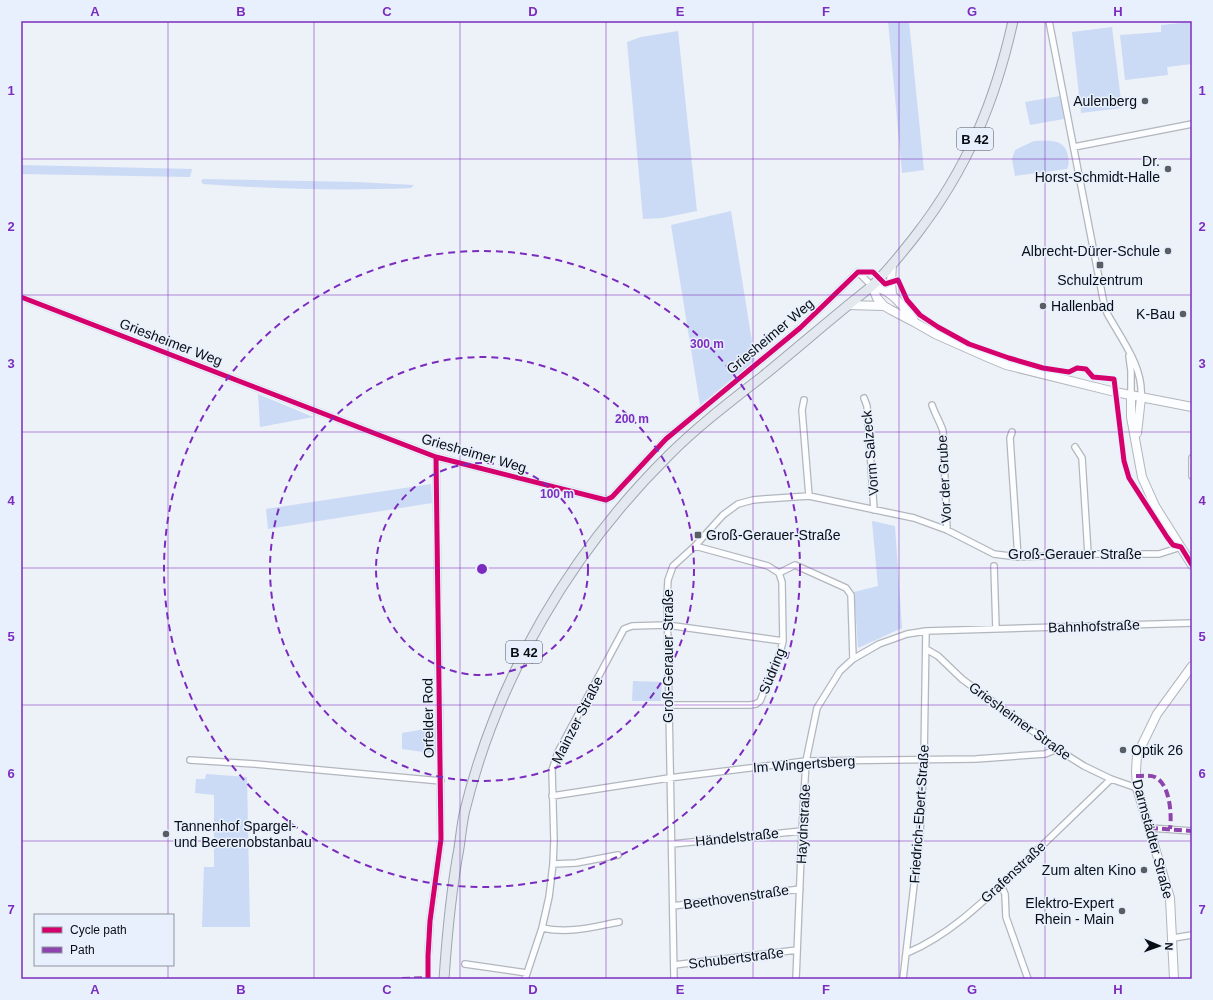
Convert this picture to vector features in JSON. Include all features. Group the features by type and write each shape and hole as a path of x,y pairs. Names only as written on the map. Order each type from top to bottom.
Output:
{"main road":[{"name":"B 42","path":"444,979 452,888 465,810 493,722 521,658 552,602 566,579 607,524 642,482 691,434 872,286 929,218 948,190 964,162 978,132 991,101 1001,70 1013,21"}],"street":[{"path":"1049,21 1104,304 1107,313 1136,366 1141,381 1141,398 1136,445"},
{"path":"1074,147 1192,124"},
{"path":"892,264 892,294"},
{"name":"Griesheimer Weg","path":"21,297 436,457 606,500 612,497 666,439 800,328 858,272 872,286"},
{"path":"872,286 892,294 914,322"},
{"path":"872,286 877,298 884,306 961,347 1006,364 1131,396 1192,407"},
{"path":"848,305 884,306"},
{"path":"1128,352 1131,371 1131,417 1141,472 1155,506 1192,565"},
{"name":"Vorm Salzeck","path":"864,398 867,406 874,510"},
{"path":"804,400 802,410 809,496"},
{"name":"Vor der Grube","path":"932,405 943,431 947,530"},
{"path":"1012,432 1010,438 1018,557"},
{"path":"1076,447 1082,458 1088,554"},
{"name":"Orfelder Rod","path":"428,979 430,921 441,839 436,457"},
{"path":"1192,458 1192,476"},
{"name":"Groß-Gerauer Straße","path":"674,979 667,625 668,580 673,566 695,546 723,515 738,504 753,500 809,496 914,518 947,530 994,554 1018,557 1088,554 1159,554 1181,547"},
{"path":"695,546 768,566 779,573 795,565 846,588 851,595 854,660"},
{"path":"994,566 996,629"},
{"name":"Südring","path":"669,705 750,706 760,701 780,653 783,641 782,582 779,573"},
{"name":"Bahnhofstraße","path":"926,632 1192,623"},
{"name":"Mainzer Straße","path":"465,964 526,976 542,928 554,864 552,770 558,752 624,629 632,626 667,625 783,641"},
{"path":"926,632 926,649"},
{"name":"Haydnstraße","path":"796,979 806,761 817,708 840,671 854,660 879,644 908,634 926,632"},
{"name":"Griesheimer Straße","path":"926,649 938,656 962,679 1057,749 1084,766 1111,779 1137,788"},
{"name":"Friedrich-Ebert-Straße","path":"903,979 920,833 924,759 926,649"},
{"name":"Darmstädter Straße","path":"1174,979 1170,898 1137,788 1136,771 1137,755 1158,714 1192,666"},
{"name":"Im Wingertsberg","path":"552,796 670,778 806,761 983,759 1045,754 1057,749"},
{"path":"190,760 255,764 441,781"},
{"name":"Grafenstraße","path":"907,953 922,947 946,932 1001,885 1111,779"},
{"path":"1150,828 1192,831"},
{"name":"Händelstraße","path":"672,844 802,831"},
{"path":"554,864 576,863 618,855"},
{"path":"1001,885 1005,894 1006,918 1028,979"},
{"name":"Beethovenstraße","path":"673,906 800,889"},
{"path":"542,928 556,931 570,931 619,922"},
{"path":"1173,938 1192,935"},
{"name":"Schubertstraße","path":"674,966 797,950"}],"shaded area":[{"path":"888,21 909,21 924,170 902,173"},
{"path":"1192,22 1192,64 1167,67 1168,75 1125,80 1120,35 1161,32 1161,25"},
{"path":"1112,27 1122,108 1081,113 1072,32"},
{"path":"678,31 697,211 662,218 643,219 627,42 641,37"},
{"path":"1060,96 1064,119 1030,125 1025,102"},
{"path":"1034,141 1056,142 1064,146 1068,158 1067,169 1015,176 1012,159 1015,150"},
{"path":"21,165 192,169 190,177 21,174"},
{"path":"203,179 356,182 414,185 411,188 307,189 203,184 201,181"},
{"path":"731,211 755,360 700,405 671,225"},
{"path":"258,394 313,417 260,427"},
{"path":"431,484 432,503 268,529 266,509"},
{"path":"872,521 895,526 902,628 858,648 854,592 878,586"},
{"path":"633,681 662,682 661,701 632,701"},
{"path":"437,727 438,754 402,749 402,733"},
{"path":"206,774 247,777 250,927 202,927 204,867 214,867 214,795 195,793 196,779 205,779"}],"marked path":[{"path":"1136,776 1155,777 1164,786 1169,800 1171,816 1170,829"},
{"path":"1150,828 1192,831"},
{"path":"402,979 428,978"}],"cycle path":[{"path":"21,297 436,457 606,500 612,497 666,439 800,328 858,272 873,272 885,284 898,280 907,300 920,315 969,344 1043,368 1069,372 1077,368 1086,369 1093,377 1114,379 1124,461 1129,478 1167,537 1173,545 1181,547 1192,565"},
{"path":"428,979 430,921 441,839 436,457"}],"place":[{"name":"Aulenberg","path":"1145,101"},
{"name":"Dr. Horst-Schmidt-Halle","path":"1168,169"},
{"name":"Albrecht-Dürer-Schule","path":"1168,251"},
{"name":"Schulzentrum","path":"1100,265"},
{"name":"Hallenbad","path":"1043,306"},
{"name":"K-Bau","path":"1183,314"},
{"name":"Groß-Gerauer-Straße","path":"698,535"},
{"name":"Optik 26","path":"1123,750"},
{"name":"Tannenhof Spargel- und Beerenobstanbau","path":"166,834"},
{"name":"Zum alten Kino","path":"1144,870"},
{"name":"Elektro-Expert Rhein - Main","path":"1122,911"}]}
